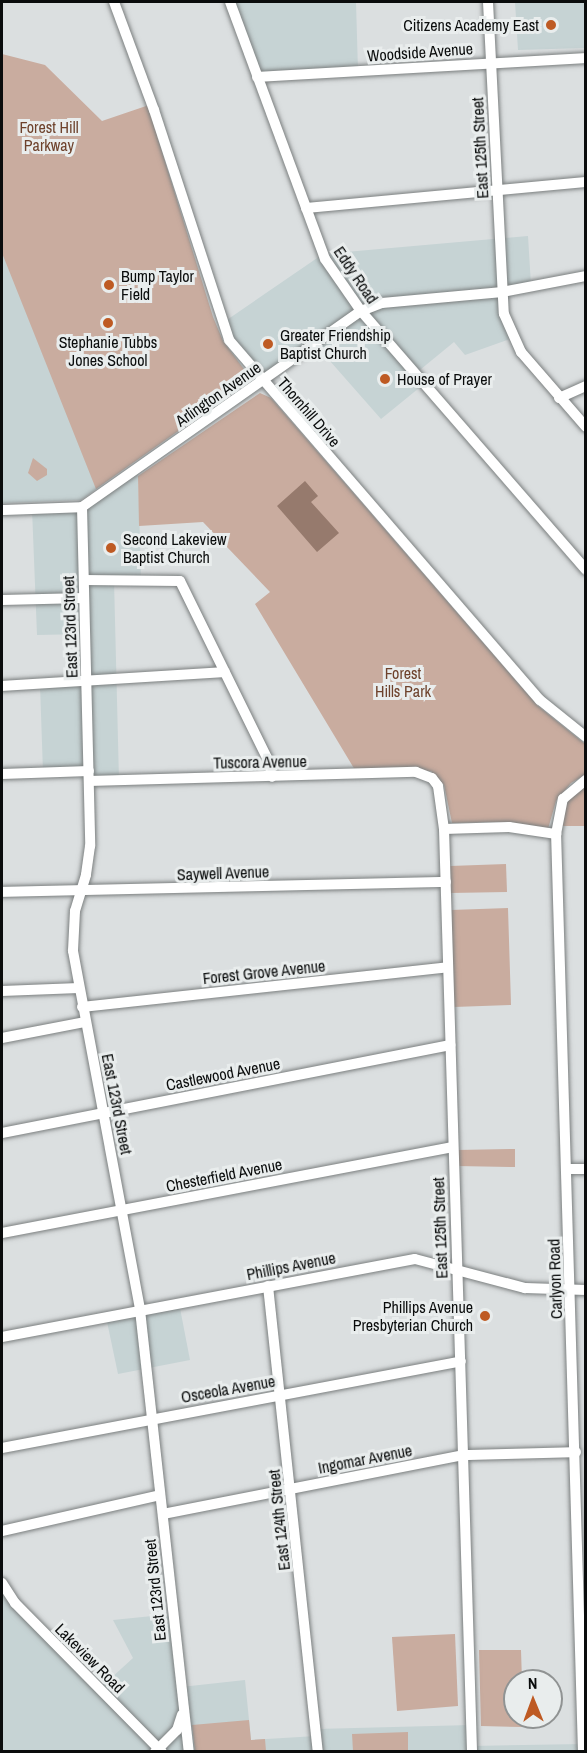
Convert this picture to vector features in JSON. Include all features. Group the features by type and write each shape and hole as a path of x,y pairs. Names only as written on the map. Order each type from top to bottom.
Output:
{"street":[{"name":"Thornhill Drive","path":"114,2 154,110 223,330 262,381 540,700 585,737"},
{"name":"Eddy Road","path":"230,2 324,259 361,311 584,567"},
{"name":"East 125th Street","path":"488,2 502,292 510,333 559,398 585,427"},
{"name":"Woodside Avenue","path":"257,77 585,58"},
{"path":"306,208 585,182"},
{"name":"Arlington Avenue","path":"82,507 361,311 382,303 502,292 585,276"},
{"path":"559,398 585,386"},
{"path":"2,510 82,507"},
{"name":"East 123rd Street","path":"82,507 90,846 73,929 82,1007 140,1310 189,1752"},
{"path":"84,580 178,579 269,762 272,777"},
{"path":"2,600 84,598"},
{"path":"2,686 225,672"},
{"name":"Tuscora Avenue","path":"2,774 272,777 416,772 432,778"},
{"name":"East 125th Street","path":"432,778 441,795 444,829 472,1752"},
{"name":"Carlyon Road","path":"583,1752 576,1452 556,834 559,806 567,793 585,780"},
{"path":"444,829 509,827 556,834"},
{"name":"Saywell Avenue","path":"2,892 446,882"},
{"name":"Forest Grove Avenue","path":"82,1007 448,967"},
{"path":"2,991 79,988"},
{"path":"2,1038 85,1022"},
{"name":"Castlewood Avenue","path":"2,1133 450,1045"},
{"name":"Chesterfield Avenue","path":"2,1233 453,1147"},
{"path":"567,1169 585,1169"},
{"name":"Phillips Avenue","path":"2,1337 415,1259 525,1288 585,1290"},
{"name":"East 124th Street","path":"268,1286 282,1395 318,1752"},
{"name":"Osceola Avenue","path":"2,1448 460,1361"},
{"name":"Ingomar Avenue","path":"162,1514 464,1455 576,1452"},
{"path":"2,1531 160,1495"},
{"name":"Lakeview Road","path":"2,1583 15,1603 159,1750"},
{"path":"159,1750 180,1726 183,1706"}],"shaded area":[{"path":"230,2 356,2 358,71 257,77"},
{"name":"Citizens Academy East","path":"515,2 585,2 585,48 518,50"},
{"name":"Bump Taylor Field","path":"158,138 213,317 223,341 244,368 246,381 81,500 2,503 2,209"},
{"path":"528,236 531,285 502,292 513,338 465,355 454,342 415,374 424,384 381,419 315,344 262,381 221,324 323,254"},
{"path":"138,468 141,580 114,580 119,780 89,781 89,771 43,772 40,685 87,680 85,634 37,635 32,509 82,507"},
{"path":"305,481 318,496 311,502 339,533 317,552 277,506"},
{"path":"179,1303 190,1360 118,1374 106,1317"},
{"path":"2,1583 99,1689 133,1658 113,1620 172,1614 181,1687 245,1680 251,1740 316,1736 316,1729 471,1725 472,1746 583,1744 585,1751 2,1751"}],"green space":[{"name":"Bump Taylor Field","path":"2,54 45,65 102,121 152,104 158,139 213,317 223,341 246,372 245,384 96,489 2,253"},
{"name":"Forest Hills Park","path":"260,393 271,398 538,706 585,744 585,775 571,783 556,801 548,829 498,822 452,823 444,785 431,771 355,770 255,604 270,592 203,522 139,526 138,476"},
{"path":"33,458 47,469 47,475 37,481 28,473"},
{"path":"585,785 585,826 561,826 566,801"},
{"path":"506,864 507,892 450,893 450,866"},
{"path":"508,908 511,1005 454,1007 451,910"},
{"path":"515,1149 515,1167 457,1166 457,1150"},
{"path":"455,1634 458,1706 397,1711 392,1637"},
{"path":"479,1650 521,1650 522,1669 503,1669 503,1727 481,1726"},
{"path":"249,1720 251,1740 265,1739 266,1751 195,1751 192,1725"},
{"path":"408,1732 408,1751 353,1751 352,1734"}],"place":[{"name":"Citizens Academy East","path":"551,25"},
{"name":"Bump Taylor Field","path":"109,285"},
{"name":"Stephanie Tubbs Jones School","path":"108,323"},
{"name":"Greater Friendship Baptist Church","path":"268,344"},
{"name":"House of Prayer","path":"385,379"},
{"name":"Second Lakeview Baptist Church","path":"111,548"},
{"name":"Phillips Avenue Presbyterian Church","path":"485,1316"}],"park label":[{"name":"Forest Hill Parkway","path":"49,136"}]}
